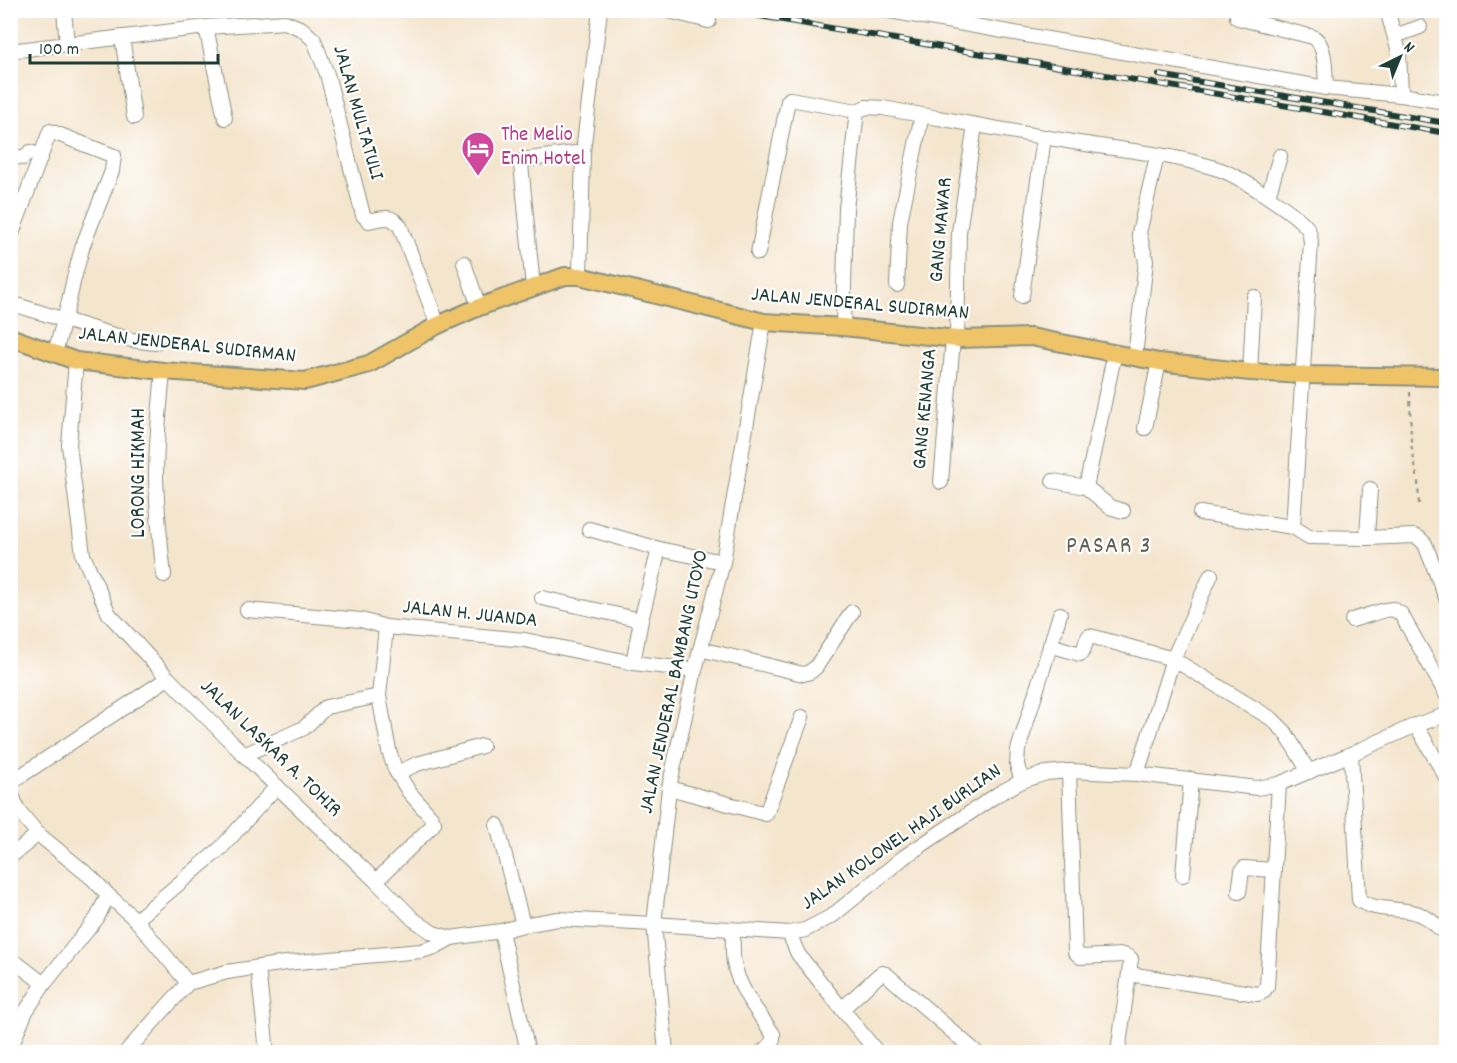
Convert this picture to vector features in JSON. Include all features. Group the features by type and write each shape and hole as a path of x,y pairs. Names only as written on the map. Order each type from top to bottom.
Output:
{"main road":[{"name":"JALAN JENDERAL SUDIRMAN","path":"10,337 76,361 163,371 305,381 369,364 438,325 479,307 566,276 580,276 764,322 843,327 955,339 1031,337 1159,362 1250,372 1446,377"}],"street":[{"path":"64,10 67,44"},
{"path":"580,276 584,152 600,10"},
{"path":"665,10 709,21"},
{"path":"884,10 1326,88 1401,94 1446,102"},
{"path":"1238,10 1238,18 1318,40 1323,46 1326,88"},
{"path":"1387,10 1399,52 1401,94"},
{"name":"JALAN MULTATULI","path":"10,51 206,27 285,22 302,29 314,40 327,74 363,215 369,221 388,217 396,220 438,325"},
{"path":"206,27 225,118"},
{"path":"1395,36 1420,27"},
{"path":"122,37 134,117"},
{"path":"758,253 790,99 857,111 866,106 882,108 1192,162 1223,171 1269,196 1301,222 1310,233 1293,527"},
{"path":"843,327 846,209 857,111"},
{"path":"897,285 900,222 922,115"},
{"name":"GANG MAWAR","path":"955,339 959,232 975,125"},
{"path":"10,239 50,131 114,156 112,171 83,245 55,353"},
{"path":"1022,296 1044,137"},
{"path":"533,287 522,161 584,152"},
{"path":"10,154 23,158 30,153 41,156"},
{"path":"1135,356 1146,261 1139,233 1157,156"},
{"path":"1269,196 1280,156"},
{"path":"464,263 479,307"},
{"path":"1250,372 1254,297"},
{"path":"10,303 103,332 132,340 155,343"},
{"name":"JALAN JENDERAL BAMBANG UTOYO","path":"666,1053 654,924 669,788 700,649 723,562 764,322"},
{"name":"GANG KENANGA","path":"941,482 955,339"},
{"path":"1086,487 1115,352"},
{"name":"JALAN LASKAR A. TOHIR","path":"76,361 69,445 83,555 109,614 244,755 376,881 413,920 433,933 451,938"},
{"path":"1145,428 1159,362"},
{"name":"LORONG HIKMAH","path":"163,371 156,477 164,575"},
{"path":"1053,481 1086,487 1110,507 1123,511"},
{"path":"1367,538 1370,489"},
{"path":"1200,513 1293,527 1309,537 1414,536 1425,544 1446,598"},
{"path":"589,529 659,549 723,562"},
{"path":"633,663 659,549"},
{"path":"1137,774 1173,659 1211,575"},
{"path":"542,598 641,620"},
{"path":"1352,620 1393,609 1401,614 1446,694"},
{"path":"247,610 361,620 386,627"},
{"path":"700,649 803,674 816,667 852,612"},
{"path":"1022,781 1017,765 1018,750 1060,614"},
{"name":"JALAN H. JUANDA","path":"376,881 434,823 397,773 387,742 379,696 386,627 525,640 633,663 695,670"},
{"path":"1050,645 1080,654 1089,636 1173,659 1272,719 1279,725 1309,772"},
{"path":"10,783 168,678"},
{"path":"244,755 302,729 326,707 379,696"},
{"name":"JALAN KOLONEL HAJI BURLIAN","path":"654,924 789,933 805,930 831,916 904,857 998,794 1022,781 1046,773 1069,771 1137,774 1257,788 1309,772 1416,725 1446,715"},
{"path":"669,788 766,814 802,717"},
{"path":"1416,725 1446,777"},
{"path":"397,773 417,764 482,746"},
{"path":"1351,754 1359,900 1371,906 1419,914 1446,934"},
{"path":"1069,771 1076,952 1081,957 1126,955 1131,959 1118,1053"},
{"path":"1184,875 1191,779"},
{"path":"1129,974 1262,994 1267,986 1279,783"},
{"path":"136,920 222,848 277,786"},
{"path":"10,790 18,810 38,834 92,878 136,920 188,983"},
{"path":"497,825 523,925"},
{"path":"10,857 38,834"},
{"path":"1239,892 1244,868 1274,870"},
{"path":"10,1049 26,1011 44,984 98,918 108,895"},
{"path":"126,1053 188,983 227,972 286,963 428,950 451,938 501,931 558,919 654,924"},
{"path":"733,930 734,962 738,977 746,996 773,1034 774,1040 762,1053"},
{"path":"501,931 528,1053"},
{"path":"789,933 798,954 877,1053"},
{"path":"18,964 44,984"},
{"path":"258,968 267,1053"},
{"path":"842,1009 879,975 886,974 976,1053"}],"path":[{"path":"1410,377 1411,443 1418,483 1419,505"}],"railway":[{"path":"725,10 1446,133"},
{"path":"1159,75 1446,123"}],"place":[{"name":"The Melio Enim Hotel","path":"478,177"}],"district":[{"name":"PASAR 3","path":"1109,547"}]}
